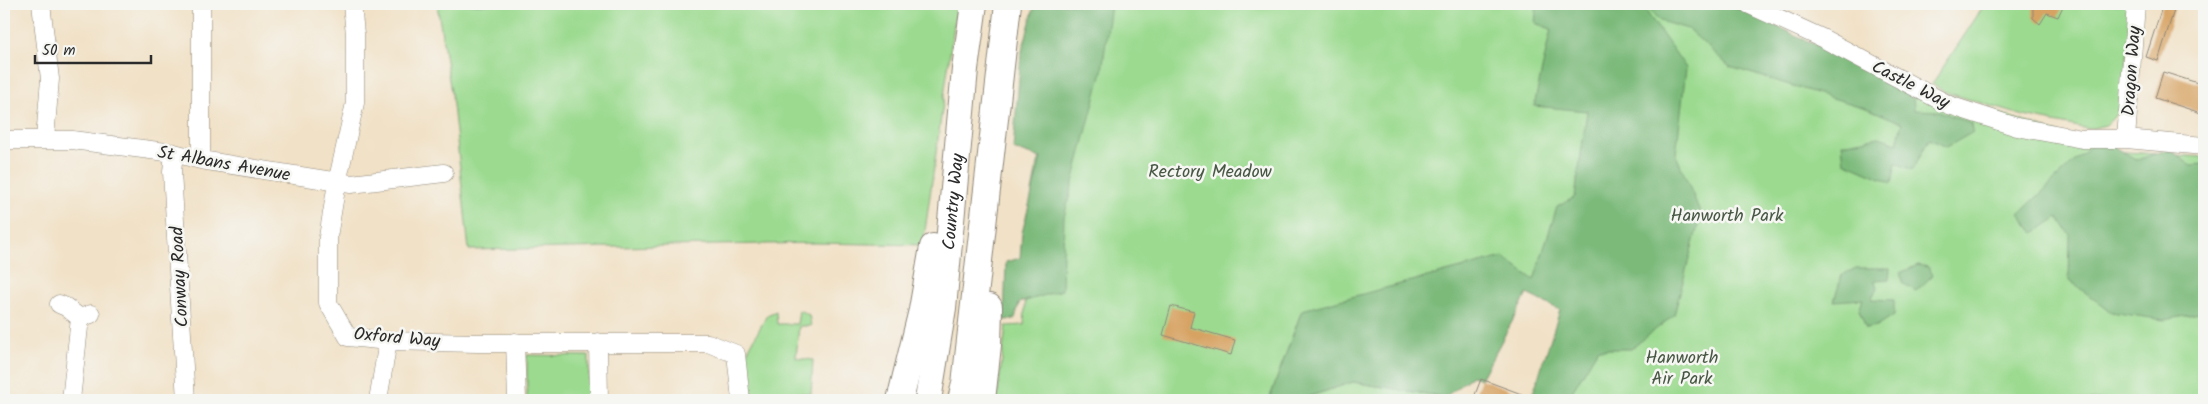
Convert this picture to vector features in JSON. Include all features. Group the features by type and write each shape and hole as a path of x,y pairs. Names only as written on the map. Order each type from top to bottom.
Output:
{"highway":[{"name":"Country Way","path":"928,400 943,308 965,69 974,4"},
{"name":"Country Way","path":"962,400 1008,4"},
{"path":"900,400 922,310 965,69"},
{"path":"982,400 988,345 994,134"}],"street":[{"path":"41,4 50,79 45,139"},
{"path":"201,4 201,160"},
{"path":"337,183 355,102 355,34 352,4"},
{"name":"Castle Way","path":"1748,4 1824,39 1949,105 2017,127 2082,139 2126,138 2204,146"},
{"name":"Dragon Way","path":"2126,138 2136,4"},
{"name":"St Albans Avenue","path":"4,140 72,140 174,153 201,160 337,183 352,184 444,173"},
{"name":"Conway Road","path":"174,153 172,172 186,400"},
{"name":"Oxford Way","path":"337,183 328,237 328,303 348,336 388,341 708,344 736,354 740,400"},
{"path":"59,304 86,316 71,400"},
{"path":"378,400 388,341"},
{"path":"515,342 517,400"},
{"path":"598,342 599,400"}],"green space":[{"path":"437,4 957,4 923,245 816,243 469,250 453,105"},
{"path":"1035,4 1111,4 1102,71 1064,217 1062,290 1019,303 1015,319 1004,320 1006,262 1020,258 1022,233 1041,158 1013,149 1021,55"},
{"path":"1083,4 1697,4 1787,40 2110,151 2204,157 2204,400 1549,400 1567,307 1534,280 1302,310 1269,400 997,400 1006,326 1024,325 1032,192 1036,171"},
{"path":"1537,4 1641,4 1686,68 1676,155 1701,214 1674,315 1631,349 1598,349 1567,400 1531,400 1560,310 1527,294 1481,379 1472,376 1445,397 1353,382 1298,400 1269,400 1302,310 1503,257 1534,280 1557,207 1575,197 1587,111 1534,106 1551,29 1535,23"},
{"path":"1644,4 1728,4 1877,73 1913,93 1914,110 1939,111 1972,124 1973,132 1947,147 1929,139 1913,170 1896,163 1892,183 1844,162 1842,144 1879,137 1897,143 1902,123 1869,109 1730,67 1688,29 1660,21"},
{"path":"1985,4 2132,4 2122,109 2106,125 2089,129 2024,116 1945,92 1932,84"},
{"path":"2097,140 2115,147 2137,160 2169,149 2192,165 2204,164 2204,312 2165,320 2111,312 2069,280 2070,235 2058,217 2034,233 2019,214"},
{"path":"1918,265 1928,267 1933,275 1916,291 1904,284 1900,273"},
{"path":"1856,268 1890,268 1889,279 1875,280 1877,289 1871,299 1894,300 1894,315 1877,326 1866,328 1859,310 1863,299 1834,301 1842,275"},
{"path":"799,310 809,315 811,326 799,326 796,358 813,360 811,394 790,392 789,400 750,400 746,354 767,315 776,311 777,324 797,324"},
{"path":"527,355 589,356 589,400 527,400"},
{"path":"1353,382 1445,397 1444,400 1298,400"}],"building":[{"path":"2026,4 2064,4 2058,17 2047,13 2040,24 2033,18 2033,7"},
{"path":"2163,4 2176,4 2158,61 2146,57"},
{"path":"2163,72 2204,85 2204,114 2155,98"},
{"path":"1171,306 1194,312 1190,327 1235,340 1231,355 1163,335"},
{"path":"1481,379 1535,399 1535,400 1473,400"}],"park label":[{"name":"Rectory Meadow","path":"1210,171"},
{"name":"Hanworth Park","path":"1727,215"},
{"name":"Hanworth Air Park","path":"1682,367"}]}
